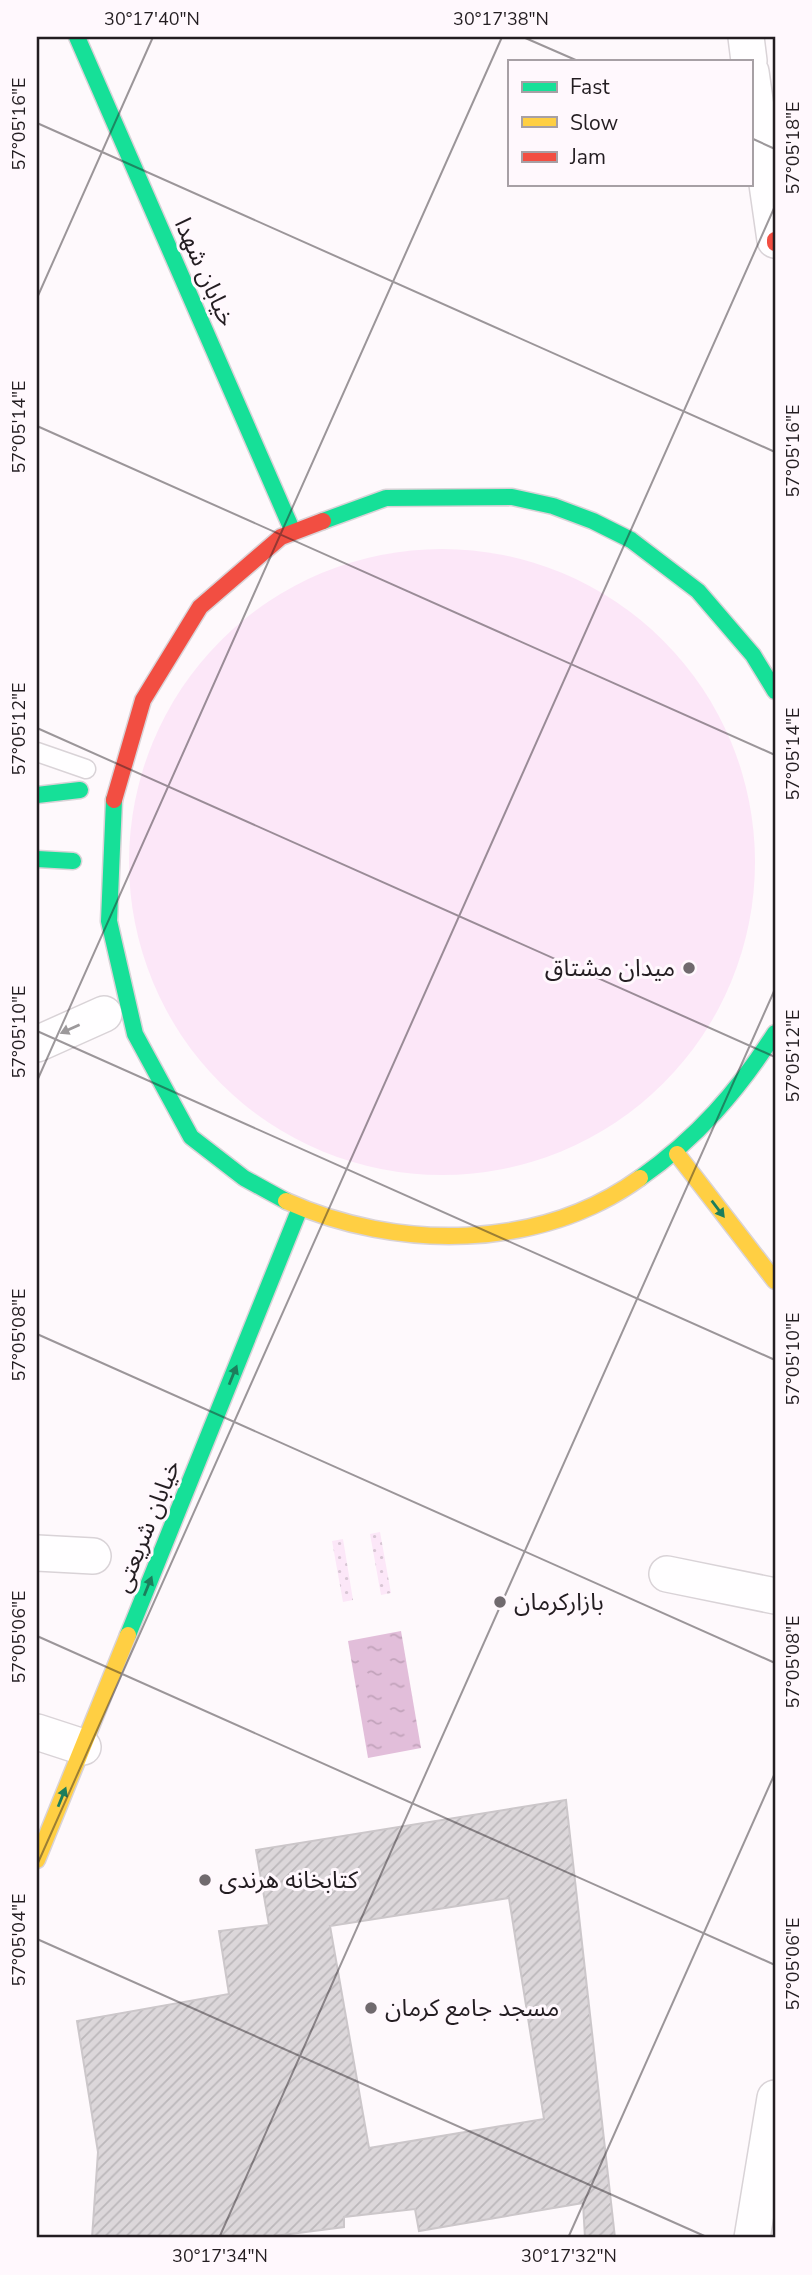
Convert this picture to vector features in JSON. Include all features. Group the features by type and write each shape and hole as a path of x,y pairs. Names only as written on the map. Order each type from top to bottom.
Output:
{"main road":[{"name":"خیابان شهدا","path":"77,37 290,525"},
{"path":"207,579 256,543 290,525 363,501 433,491 478,492 523,499 568,511 639,545 685,578 730,623 750,648 775,691"},
{"path":"77,811 87,763"},
{"path":"37,795 80,790"},
{"path":"37,859 73,867 74,842"},
{"path":"142,1081 178,1124 205,1150 234,1173 300,1208 373,1231 425,1236 486,1235 556,1220 590,1207 640,1181 677,1154 728,1104 757,1066 775,1033"},
{"path":"677,1154 775,1281"},
{"name":"خیابان شریعتی","path":"37,1860 300,1208"}],"street":[{"path":"746,37 749,60"},
{"path":"752,79 775,241"},
{"path":"37,1044 105,1017"},
{"path":"37,1553 93,1556"},
{"path":"667,1574 775,1596"},
{"path":"37,1732 83,1747"},
{"path":"752,2238 775,2098"}],"lane":[{"path":"37,752 87,763"}],"shaded area":[{"path":"442,549 503,555 562,572 616,601 664,640 703,688 732,742 749,801 755,862 749,923 732,982 703,1036 664,1084 616,1123 562,1152 503,1169 442,1175 381,1169 322,1152 268,1123 220,1084 181,1036 152,982 135,923 129,862 135,801 152,742 181,688 220,640 268,601 322,572 381,555"},
{"path":"380,1532 391,1593 381,1595 370,1534"},
{"path":"343,1539 353,1600 343,1602 332,1541"}],"water":[{"path":"401,1631 421,1748 368,1758 348,1641"}],"building":[{"name":"مسجد جامع کرمان","path":"566,1800 615,2238 585,2238 583,2203 419,2231 415,2209 344,2217 344,2227 259,2238 92,2238 98,2152 77,2021 229,1994 219,1931 269,1925 256,1850","holes":["509,1898 544,2119 369,2148 330,1926"]}],"traffic: fast":[{"path":"77,37 290,525"},
{"path":"323,521 386,498 512,497 553,506 593,521 631,540 698,591 753,655 775,691"},
{"path":"37,795 80,790"},
{"path":"114,800 109,921 135,1034 191,1137 244,1178 286,1201"},
{"path":"37,859 73,861"},
{"path":"640,1178 680,1147 715,1112 775,1033"},
{"path":"128,1635 300,1208"}],"traffic: slow":[{"path":"677,1154 775,1281"},
{"path":"286,1201 329,1217 374,1229 420,1235 467,1236 513,1231 558,1219 600,1202 640,1178"},
{"path":"37,1860 128,1635"}],"traffic: jam":[{"path":"114,800 143,700 200,607 281,537 323,521"}],"place":[{"name":"ميدان مشتاق","path":"689,968"},
{"name":"بازارکرمان","path":"500,1602"},
{"name":"کتابخانه هرندی","path":"205,1880"},
{"name":"مسجد جامع کرمان","path":"371,2008"}]}
